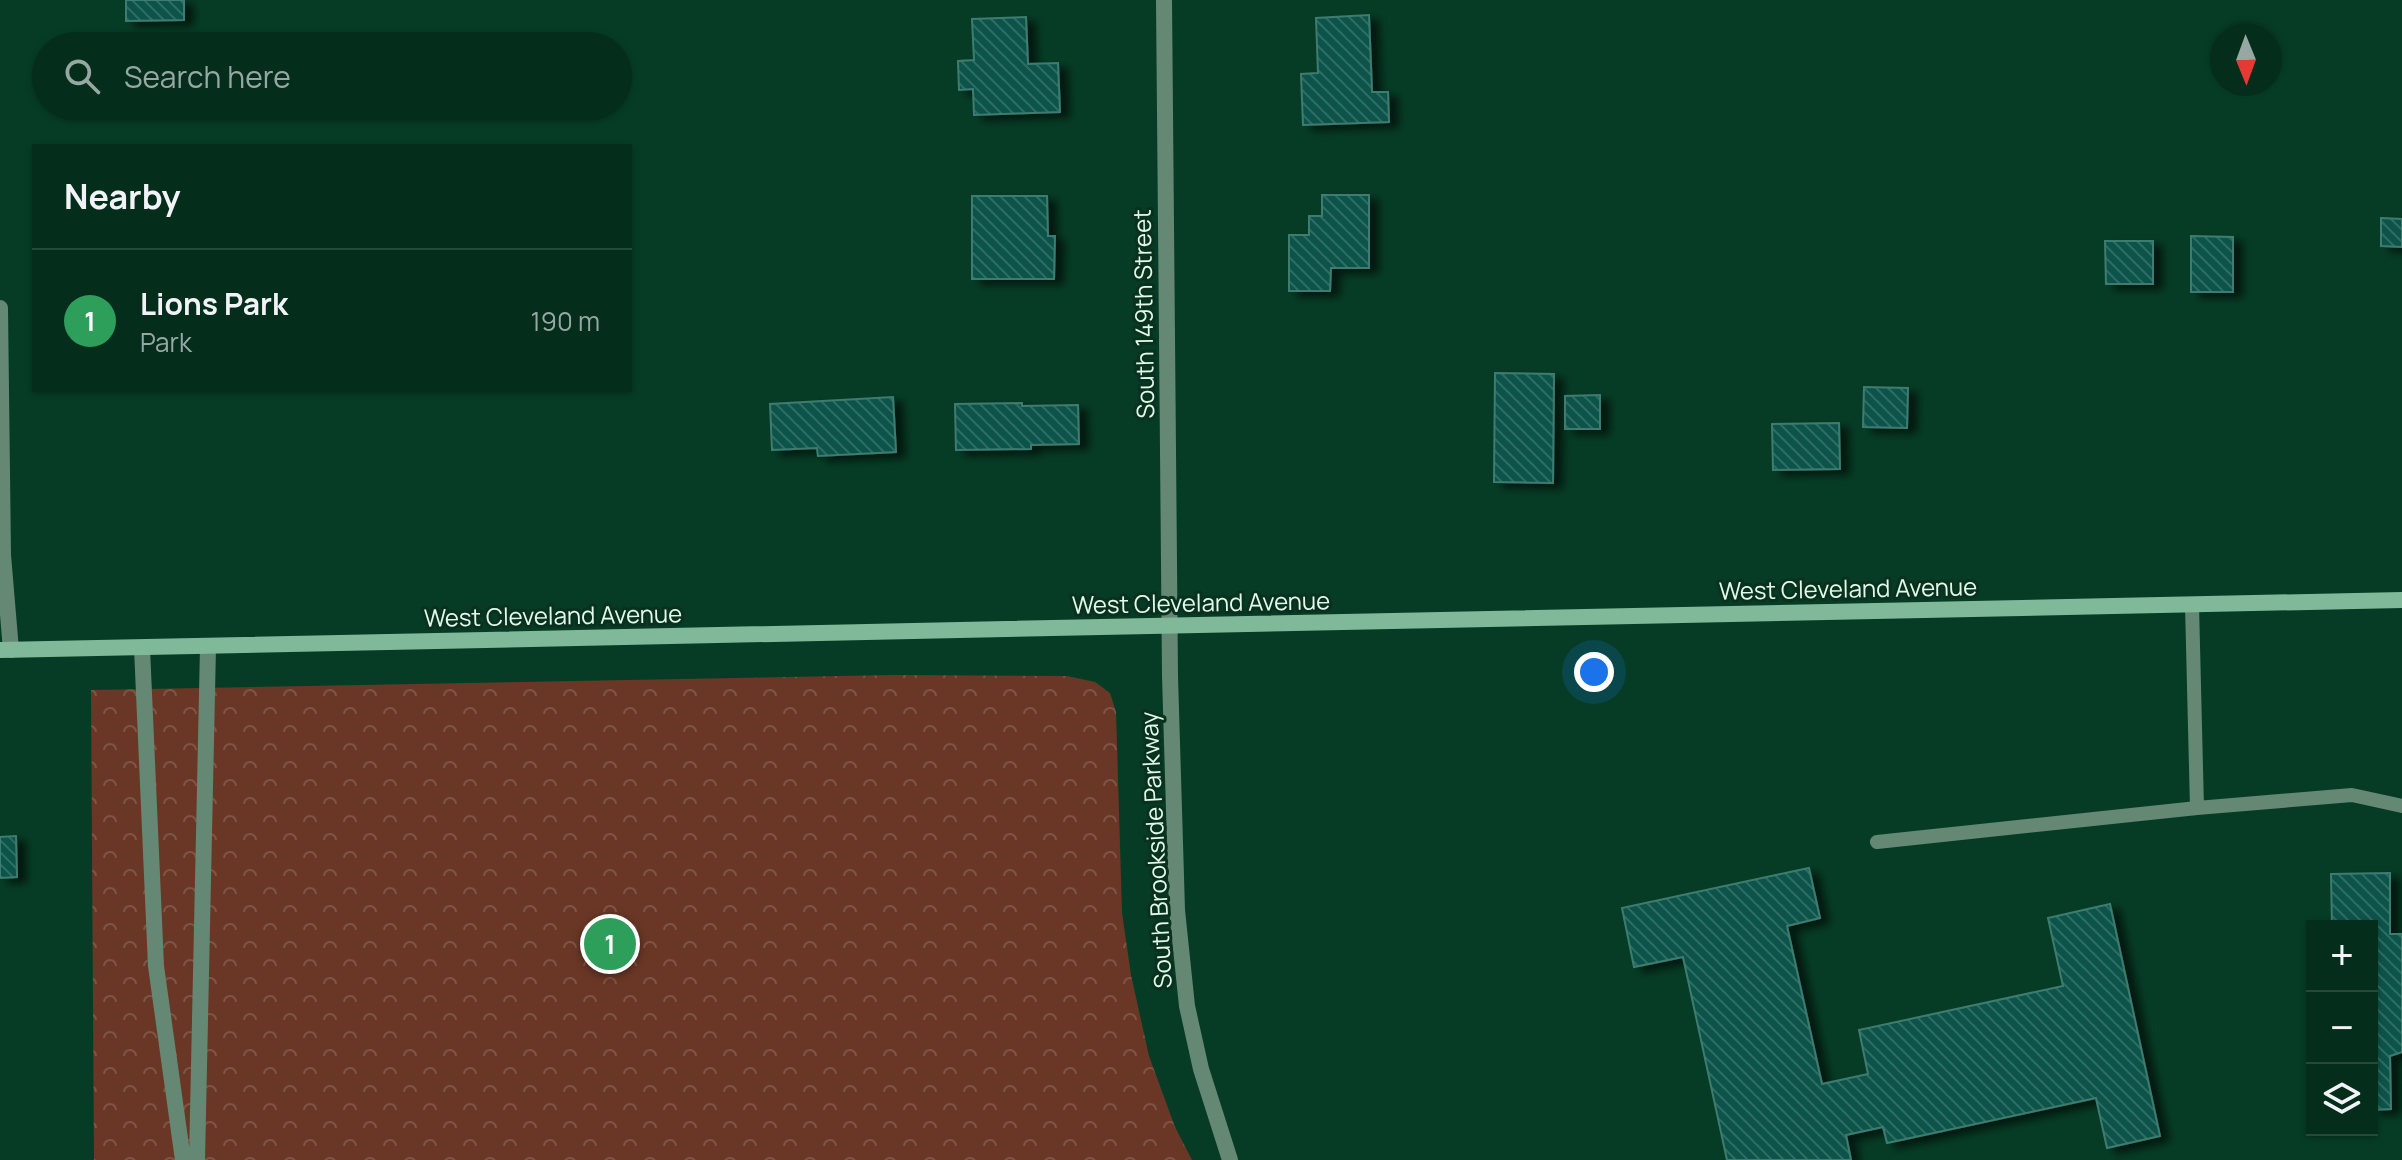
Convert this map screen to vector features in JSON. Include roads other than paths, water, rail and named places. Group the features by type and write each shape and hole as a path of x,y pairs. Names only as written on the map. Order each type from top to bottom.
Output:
{"main road":[{"name":"West Cleveland Avenue","path":"6,650 2402,600"}],"street":[{"name":"South 149th Street","path":"1164,0 1170,627"},
{"path":"0,308 6,650"},
{"name":"South Brookside Parkway","path":"1170,627 1177,910 1187,1006 1201,1069 1230,1160"},
{"path":"197,1160 208,647"},
{"path":"142,648 156,966 183,1160"}],"lane":[{"path":"2192,605 2197,808"},
{"path":"1877,842 2352,795 2402,806"}],"place":[{"name":"Lions Park","path":"610,944"}]}
